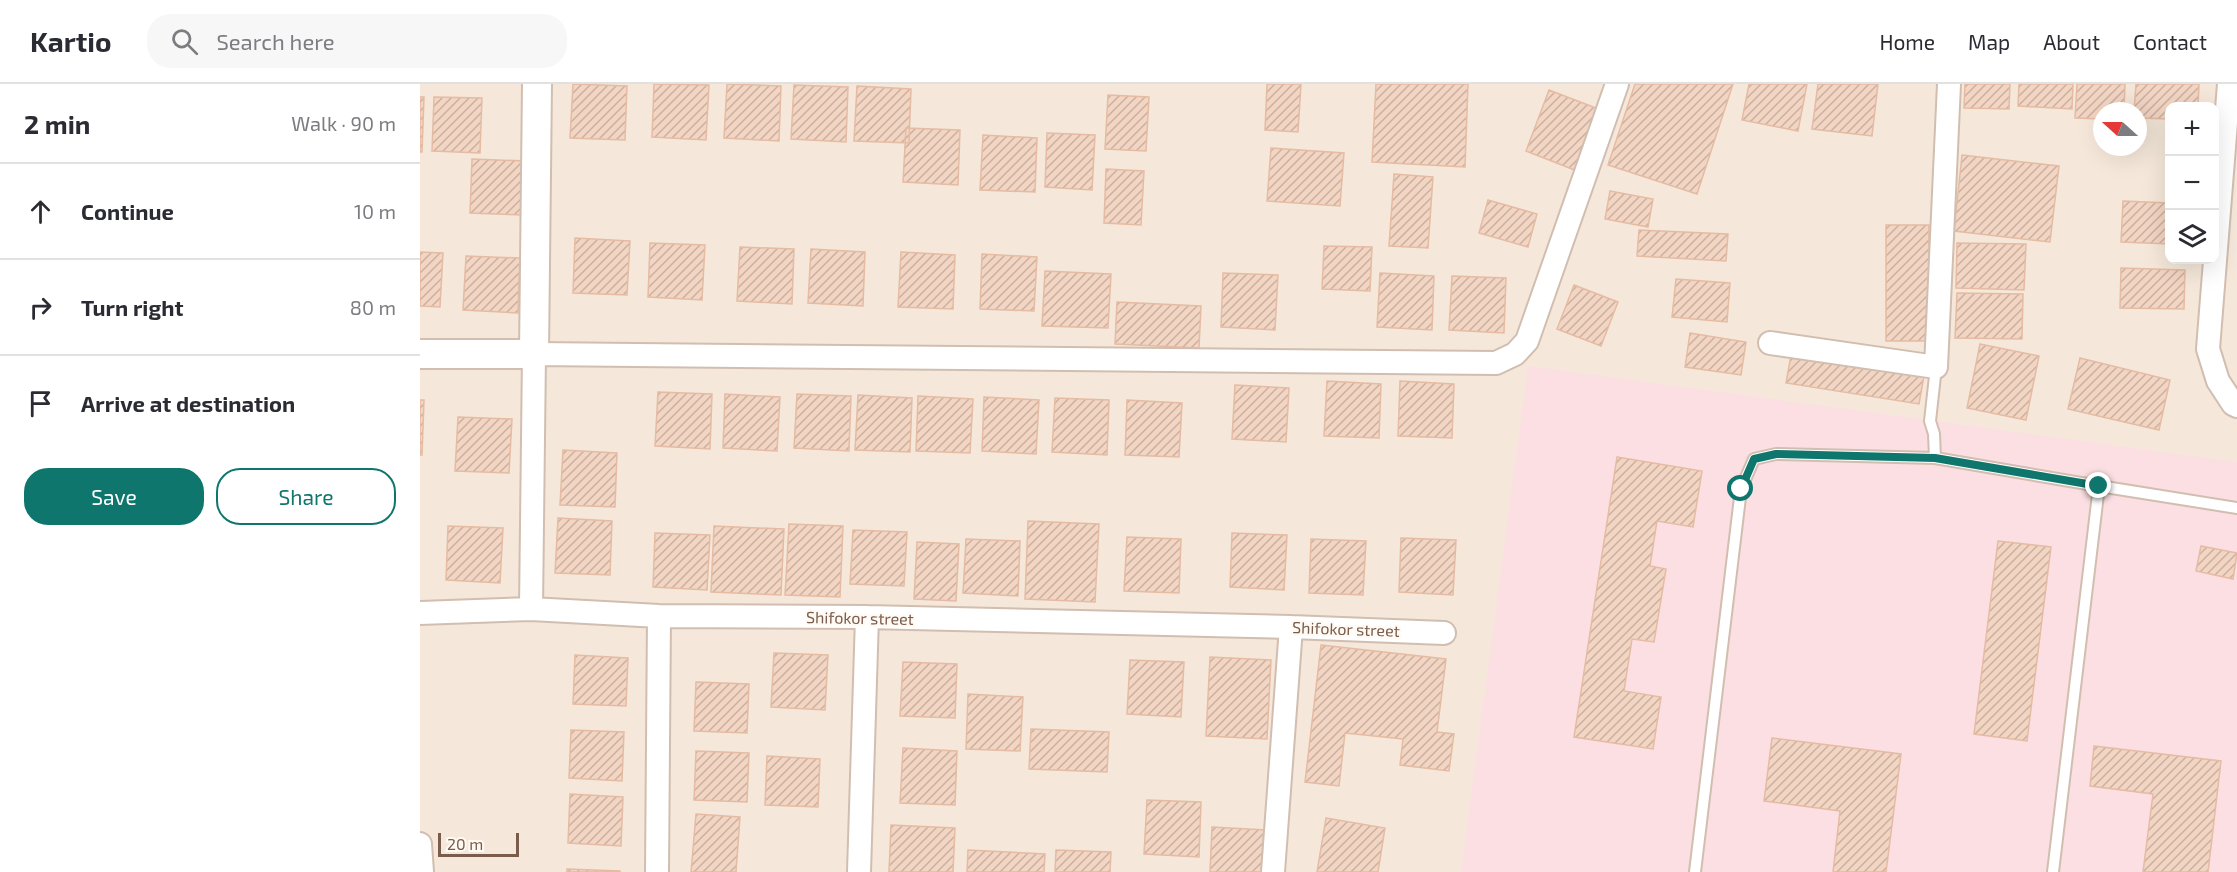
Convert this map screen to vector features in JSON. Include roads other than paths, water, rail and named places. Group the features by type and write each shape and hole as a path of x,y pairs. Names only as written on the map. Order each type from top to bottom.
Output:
{"street":[{"path":"531,609 537,84"},
{"path":"420,354 1496,363 1515,354 1527,341 1617,84"},
{"path":"1770,343 1936,367 1949,84"},
{"path":"2229,84 2208,349 2218,381 2233,404 2237,406"},
{"name":"Shifokor street","path":"420,613 531,609 659,616 867,617 1444,633"},
{"path":"657,872 659,616"},
{"path":"860,872 867,617"},
{"path":"1273,872 1291,627"},
{"path":"420,844 422,872"}],"lane":[{"path":"1935,458 1934,434 1930,421 1936,367"},
{"path":"1695,872 1741,489 1754,459 1776,454 1935,458 2237,508"},
{"path":"2053,872 2099,486"}]}
